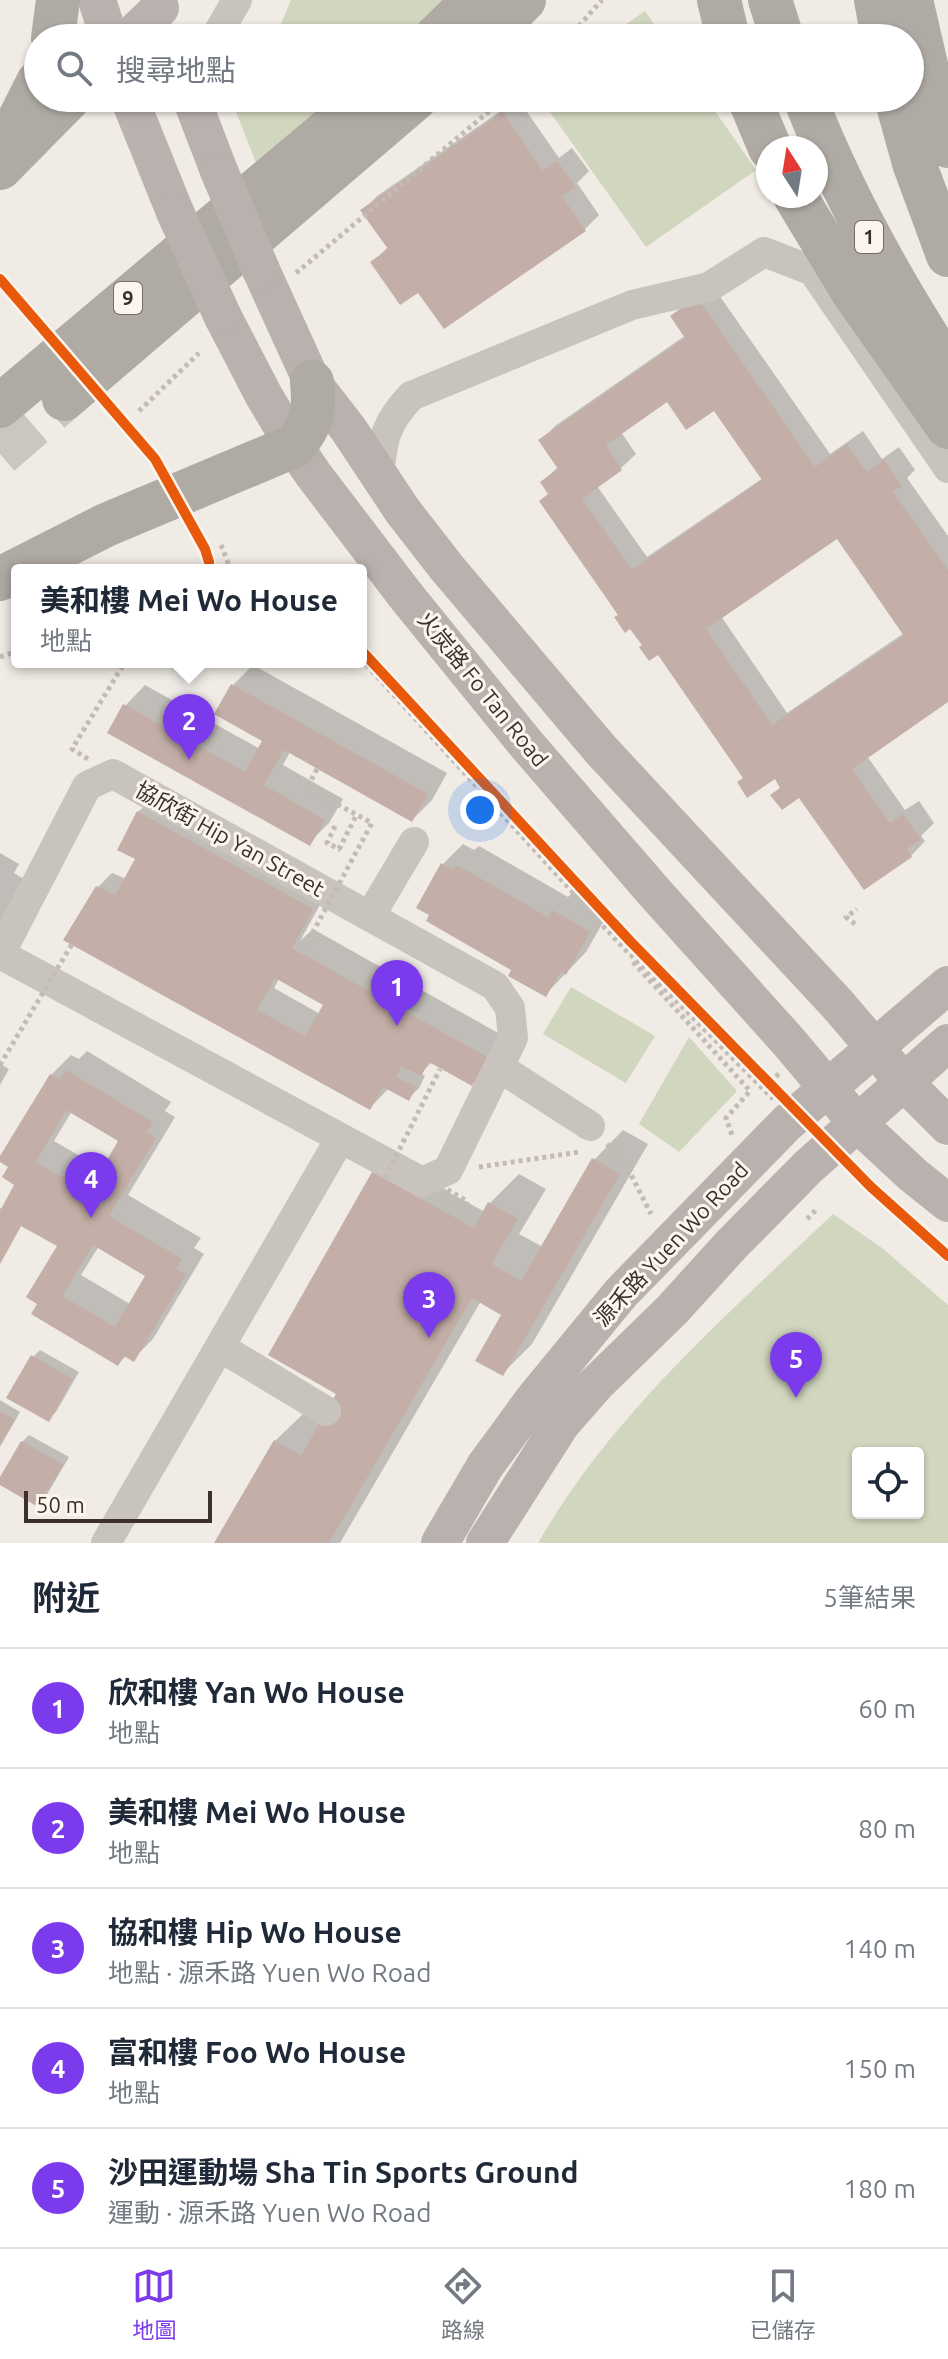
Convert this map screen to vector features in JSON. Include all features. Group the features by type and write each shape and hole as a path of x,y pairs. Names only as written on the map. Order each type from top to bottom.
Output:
{"highway":[{"path":"55,24 58,0"},
{"path":"449,24 474,0"},
{"path":"499,24 524,0"},
{"path":"719,0 725,24"},
{"path":"770,0 778,24"},
{"path":"876,0 880,24"},
{"path":"911,0 917,24"},
{"path":"924,56 948,146"},
{"path":"0,159 24,110"},
{"path":"0,168 55,112"},
{"name":"9","path":"0,406 349,112"},
{"name":"9","path":"64,399 400,112"},
{"path":"755,112 765,136"},
{"name":"1","path":"811,112 833,166 872,242 948,369"},
{"path":"900,112 921,185 948,255"},
{"path":"802,208 853,292 948,427"},
{"path":"29,564 106,525 294,446 309,427 314,406 312,382"}],"main road":[{"path":"97,0 105,24"},
{"path":"148,24 164,12"},
{"name":"火炭路 Fo Tan Road","path":"135,112 175,212 223,317 294,446 406,596 527,745 857,1123 948,1203"},
{"path":"197,112 219,171 279,272 312,382 349,430 402,510 601,750 903,1081 948,1126"},
{"name":"源禾路 Yuen Wo Road","path":"440,1543 485,1466 591,1328 787,1123 948,985"},
{"name":"源禾路 Yuen Wo Road","path":"485,1543 561,1424 595,1385 672,1310 772,1202 948,1043"}],"street":[{"path":"223,24 237,0"},
{"path":"379,476 386,430 394,415 411,396 632,305 709,287 764,252 813,271 948,468"},
{"name":"協欣街 Hip Yan Street","path":"113,774 495,986 510,1008 513,1038 448,1170 422,1182 0,954 87,786 113,774"},
{"path":"370,916 414,842"},
{"path":"499,1067 600,1137"},
{"path":"106,1543 340,1139"},
{"path":"220,1347 326,1411"}],"path":[{"path":"581,24 602,0"},
{"path":"279,272 487,112"},
{"path":"139,411 199,353"},
{"path":"221,545 230,564"},
{"path":"367,657 620,936 770,1081 787,1102"},
{"path":"367,665 771,1097"},
{"path":"113,774 72,749 121,668"},
{"path":"301,954 372,823 307,788 317,769"},
{"path":"335,826 327,843 339,849 357,814"},
{"path":"855,924 846,917 857,909"},
{"path":"620,936 618,945 750,1091 726,1118 732,1135"},
{"path":"0,1065 72,944"},
{"path":"385,1178 440,1069"},
{"path":"469,1169 600,1137 627,1167 651,1214"},
{"path":"436,1207 445,1188 468,1202 464,1210 447,1201 454,1190"},
{"path":"807,1219 816,1210"}],"green space":[{"path":"291,0 457,0 431,24 281,24"},
{"path":"645,11 654,24 626,24"},
{"path":"236,112 330,112 259,170"},
{"path":"550,112 716,112 756,170 646,247"},
{"path":"571,987 655,1036 626,1083 543,1034"},
{"path":"689,1037 737,1091 679,1152 639,1124"},
{"path":"833,1214 882,1248 948,1305 948,1543 538,1543 601,1451 712,1329"}],"building":[{"path":"503,112 543,171 557,161 576,187 562,196 586,231 444,329 418,293 400,305 370,262 388,249 360,210"},
{"path":"697,297 815,467 847,444 867,472 884,460 902,486 893,492 948,570 948,702 852,769 890,823 903,814 921,839 907,849 912,857 864,890 799,798 782,810 770,795 780,788 775,779 747,798 737,782 743,778 658,655 649,661 630,629 625,633 614,617 618,615 539,501 548,494 540,482 558,469 538,440 685,338 670,316","holes":["667,402 686,430 714,411 762,480 632,570 582,499 622,470 606,445","837,539 904,636 772,725 706,629"]},
{"path":"231,684 428,794 412,822 284,750 264,785 325,820 310,846 107,733 123,704 245,772 262,741 214,714"},
{"path":"137,811 313,909 292,948 489,1058 472,1086 429,1062 421,1076 401,1066 396,1077 416,1087 409,1101 383,1087 370,1110 63,940 96,886 115,895 135,859 117,850","holes":["275,978 323,1005 305,1036 257,1010"]},
{"path":"441,863 454,870 457,865 548,917 552,910 590,932 566,975 561,971 546,997 508,976 511,970 426,921 429,915 416,908"},
{"path":"66,1070 153,1122 147,1132 156,1138 109,1216 182,1259 176,1269 186,1275 134,1362 124,1356 118,1366 31,1314 37,1304 26,1297 57,1246 21,1226 0,1264 0,1211 14,1185 2,1177 8,1167 0,1162 0,1156 50,1074 60,1080","holes":["66,1110 118,1141 88,1192 36,1162","93,1245 145,1276 115,1327 62,1296"]},
{"path":"592,1158 620,1174 503,1376 475,1361 501,1315 472,1298 329,1543 214,1543 274,1440 301,1456 336,1394 268,1355 372,1172 474,1228 488,1202 518,1219 491,1264 521,1281"},
{"path":"31,1355 73,1379 49,1422 6,1398"},
{"path":"0,1411 15,1420 0,1445"},
{"path":"21,1441 63,1465 38,1507 0,1485 0,1477"}],"tunnel":[{"path":"0,454 64,399"}],"cycle path":[{"path":"0,279 155,459 205,549 209,562"},
{"path":"367,656 630,941 871,1187 948,1256"}],"place":[{"name":"美和樓 Mei Wo House","path":"189,760"},
{"name":"欣和樓 Yan Wo House","path":"397,1026"},
{"name":"富和樓 Foo Wo House","path":"91,1218"},
{"name":"協和樓 Hip Wo House","path":"429,1338"},
{"name":"沙田運動場 Sha Tin Sports Ground","path":"796,1398"}]}
